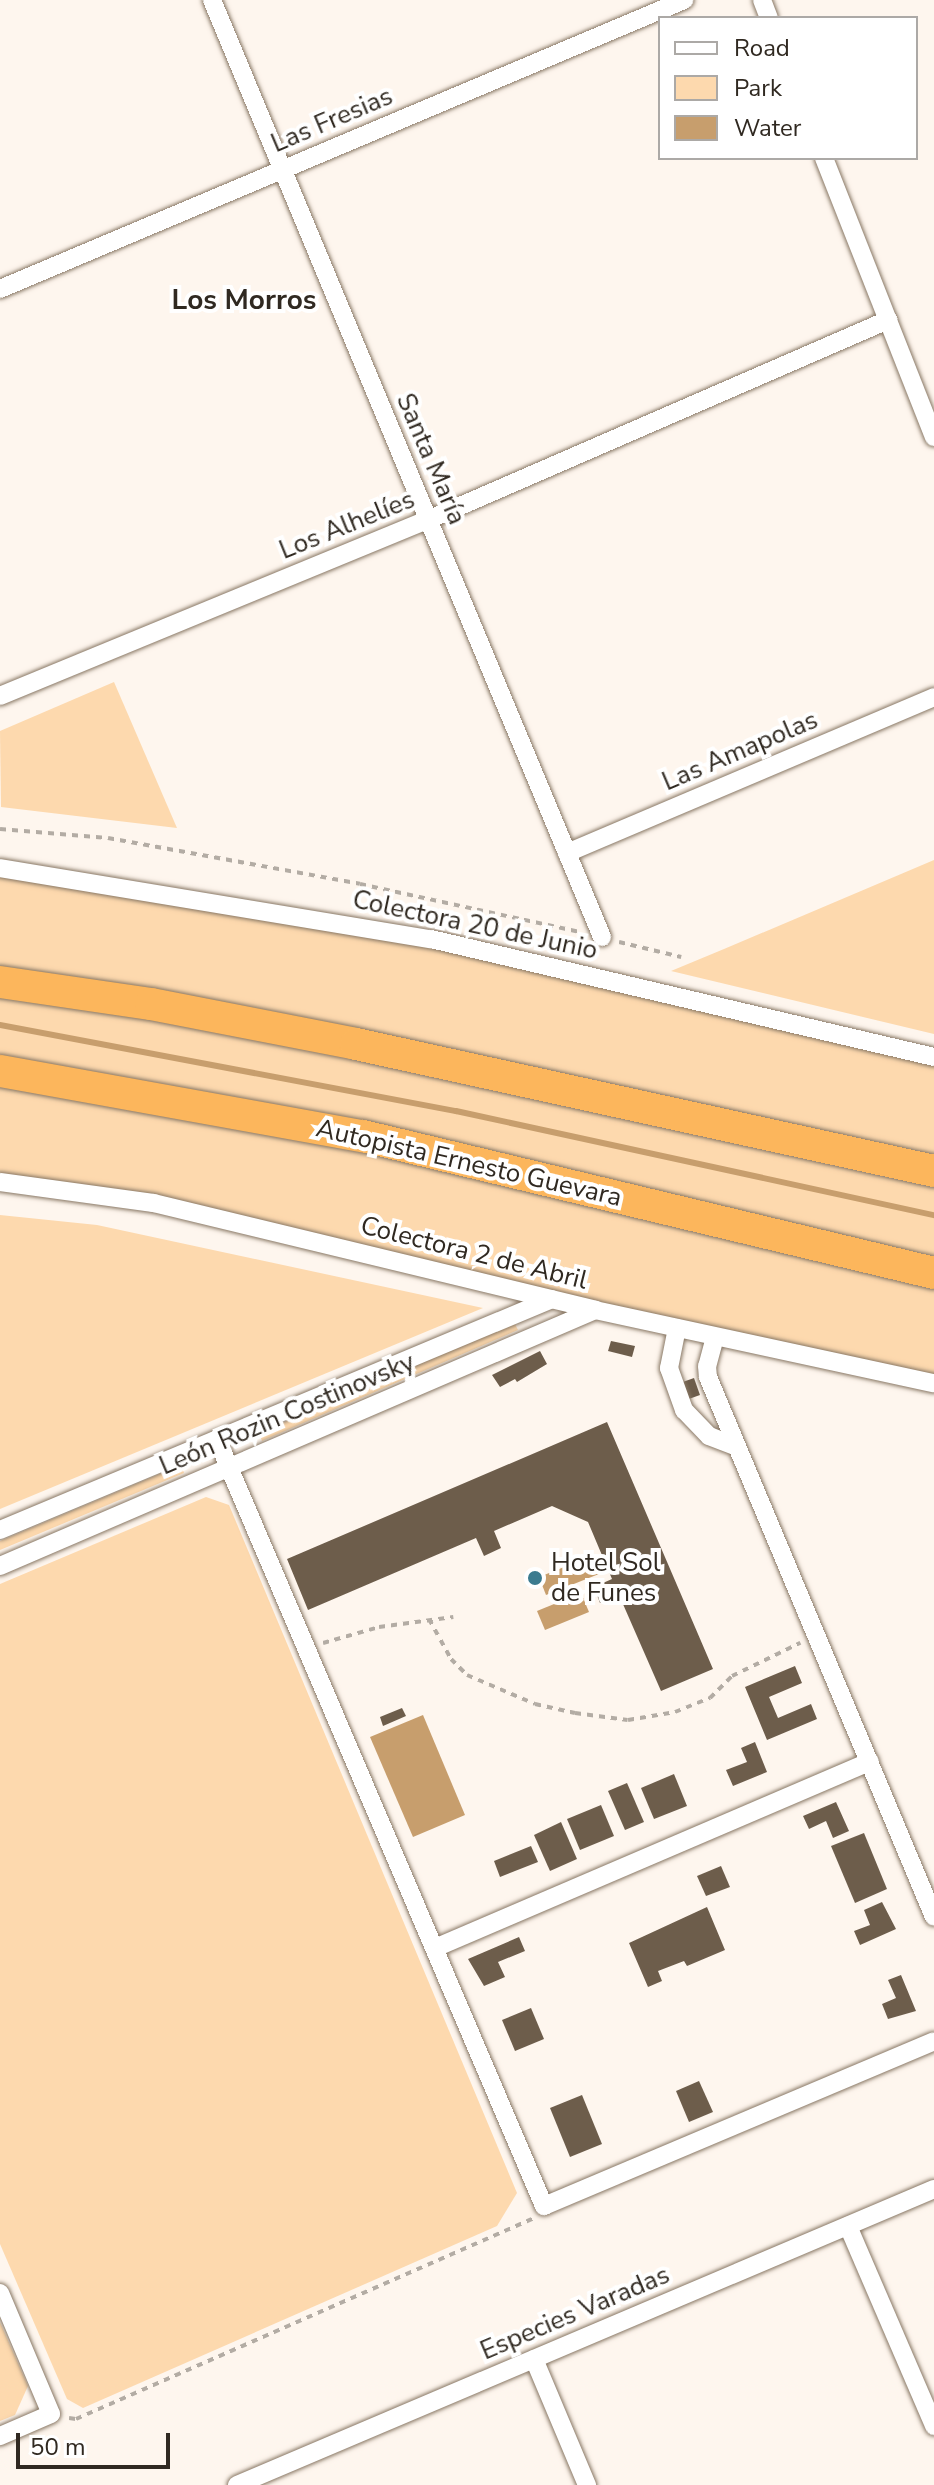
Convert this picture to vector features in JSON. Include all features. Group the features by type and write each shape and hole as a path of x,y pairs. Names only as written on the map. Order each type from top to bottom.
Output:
{"highway":[{"path":"0,982 151,1004 342,1041 934,1171"},
{"name":"Autopista Ernesto Guevara","path":"0,1071 363,1136 934,1273"}],"street":[{"name":"Santa María","path":"212,0 602,937"},
{"name":"Las Fresias","path":"0,289 684,0"},
{"path":"825,160 934,437"},
{"name":"Los Alhelíes","path":"0,696 428,520 888,320"},
{"name":"Las Amapolas","path":"567,853 934,697"},
{"name":"Colectora 20 de Junio","path":"0,868 431,939 934,1057"},
{"name":"Colectora 2 de Abril","path":"0,1182 154,1203 595,1310 934,1383"},
{"name":"León Rozin Costinovsky","path":"0,1530 552,1299"},
{"name":"León Rozin Costinovsky","path":"0,1566 595,1310"},
{"path":"677,1328 669,1368 689,1419 709,1436 735,1446"},
{"path":"715,1337 707,1371 735,1446 934,1917"},
{"path":"217,1439 544,2206 934,2041"},
{"path":"435,1948 870,1762"},
{"name":"Especies Varadas","path":"237,2485 934,2189"},
{"path":"848,2226 934,2426"},
{"path":"0,2293 51,2414 0,2436"},
{"path":"534,2359 587,2485"}],"path":[{"path":"0,829 138,844 360,884 681,957"},
{"path":"306,1647 379,1627 453,1617"},
{"path":"429,1619 451,1659 467,1675 535,1704 628,1720 675,1712 710,1698 749,1665 816,1636"},
{"path":"51,2414 76,2419 531,2221 544,2206"}],"green space":[{"path":"114,682 177,828 1,807 0,731"},
{"path":"934,860 934,1034 671,971 724,949"},
{"path":"0,868 431,939 934,1057 934,1383 154,1203 0,1182"},
{"path":"0,1215 97,1225 483,1308 0,1509"},
{"path":"514,1322 518,1330 262,1441 259,1433"},
{"path":"181,1465 184,1473 0,1550 0,1541"},
{"path":"206,1497 229,1505 517,2193 497,2226 83,2408 67,2399 0,2244 0,1584"},
{"path":"0,2322 28,2386 15,2415 0,2421"}],"water":[{"path":"592,1556 599,1574 546,1595 539,1577"},
{"path":"581,1593 589,1612 545,1630 537,1611"},
{"path":"423,1715 465,1815 413,1837 370,1737"}],"building":[{"path":"611,1341 635,1346 632,1357 608,1351"},
{"path":"540,1351 547,1364 517,1382 515,1379 500,1387 492,1375"},
{"path":"694,1378 700,1395 686,1400 680,1383"},
{"path":"607,1422 713,1669 661,1691 619,1595 600,1603 594,1587 612,1579 588,1522 552,1506 494,1531 501,1548 484,1556 476,1538 308,1610 287,1559"},
{"path":"795,1666 802,1683 769,1697 778,1718 811,1704 817,1719 767,1740 745,1687"},
{"path":"402,1708 406,1716 383,1726 380,1717"},
{"path":"755,1742 767,1772 733,1786 726,1770 747,1762 741,1748"},
{"path":"674,1774 687,1806 654,1819 641,1788"},
{"path":"627,1783 644,1822 625,1830 608,1791"},
{"path":"836,1802 849,1831 833,1838 826,1821 809,1829 803,1816"},
{"path":"601,1805 614,1836 580,1850 567,1819"},
{"path":"561,1822 577,1859 550,1871 534,1835"},
{"path":"864,1833 887,1889 855,1903 831,1846"},
{"path":"531,1846 538,1862 500,1877 494,1861"},
{"path":"721,1866 730,1887 706,1896 697,1876"},
{"path":"882,1902 896,1929 860,1945 854,1931 870,1925 864,1910"},
{"path":"707,1907 725,1950 687,1966 684,1961 658,1971 662,1981 648,1987 629,1943"},
{"path":"519,1937 525,1951 498,1962 505,1977 484,1986 468,1959"},
{"path":"901,1975 916,2011 888,2019 882,2004 896,1998 888,1980"},
{"path":"531,2008 544,2039 515,2051 502,2020"},
{"path":"699,2081 713,2112 689,2122 676,2091"},
{"path":"582,2095 602,2144 570,2157 550,2108"}],"waterway":[{"path":"0,1025 456,1111 934,1215"}],"place":[{"name":"Hotel Sol de Funes","path":"535,1578"}],"district":[{"name":"Los Morros","path":"244,300"}]}
